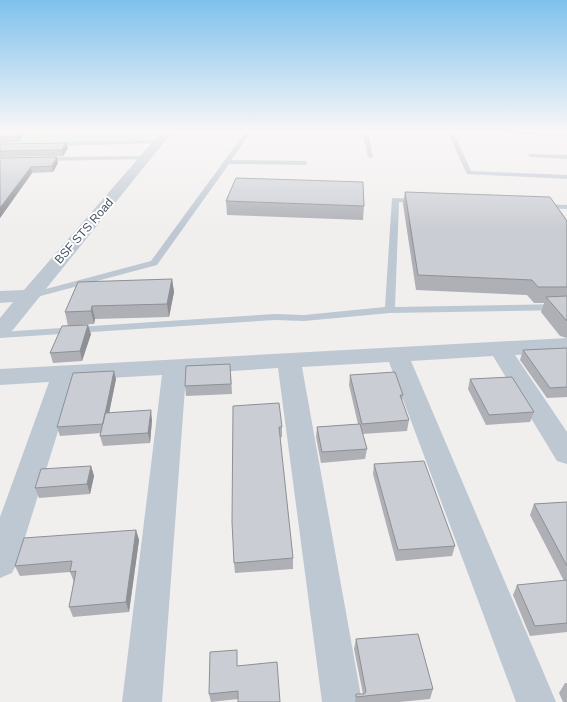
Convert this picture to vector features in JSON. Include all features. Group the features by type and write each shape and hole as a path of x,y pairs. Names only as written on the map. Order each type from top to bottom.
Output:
{"street":[{"name":"BSF STS Road","path":"0,331 141,164"},
{"path":"0,297 28,296"},
{"path":"0,377 567,345"},
{"path":"500,349 567,454"},
{"path":"397,354 536,702"},
{"path":"290,360 342,702"},
{"path":"142,702 175,367"},
{"path":"0,563 64,373"}],"lane":[{"path":"28,296 154,263 226,164"},
{"path":"465,164 469,173 567,177"},
{"path":"390,310 395,200 424,201"},
{"path":"538,206 567,207"},
{"path":"0,335 275,317 304,318 390,310 567,307"}],"building":[{"path":"0,164 53,164 52,166 31,167 0,208"},
{"path":"236,178 363,182 364,206 226,201"},
{"path":"405,192 550,197 567,221 567,287 538,287 532,280 418,275"},
{"path":"172,279 167,304 92,306 91,311 65,312 78,282"},
{"path":"567,296 567,321 546,297"},
{"path":"88,325 80,351 50,353 62,326"},
{"path":"567,348 567,387 550,388 523,350"},
{"path":"230,364 231,384 185,386 186,366"},
{"path":"114,371 103,424 57,427 73,373"},
{"path":"395,372 403,395 400,395 409,420 362,424 350,375"},
{"path":"512,377 534,412 489,415 470,379"},
{"path":"279,403 282,427 279,427 293,558 234,563 232,522 233,406"},
{"path":"151,410 148,433 100,436 105,413"},
{"path":"360,424 367,449 322,452 317,427"},
{"path":"424,461 455,546 398,550 374,464"},
{"path":"91,466 87,484 35,488 41,469"},
{"path":"567,502 567,566 534,504"},
{"path":"136,530 126,602 69,607 76,571 70,572 72,561 15,566 24,538"},
{"path":"567,580 567,623 535,626 517,585"},
{"path":"418,634 433,689 356,697 356,694 364,694 366,692 356,639"},
{"path":"237,650 237,666 277,662 280,702 238,702 238,691 209,694 210,652"}]}
